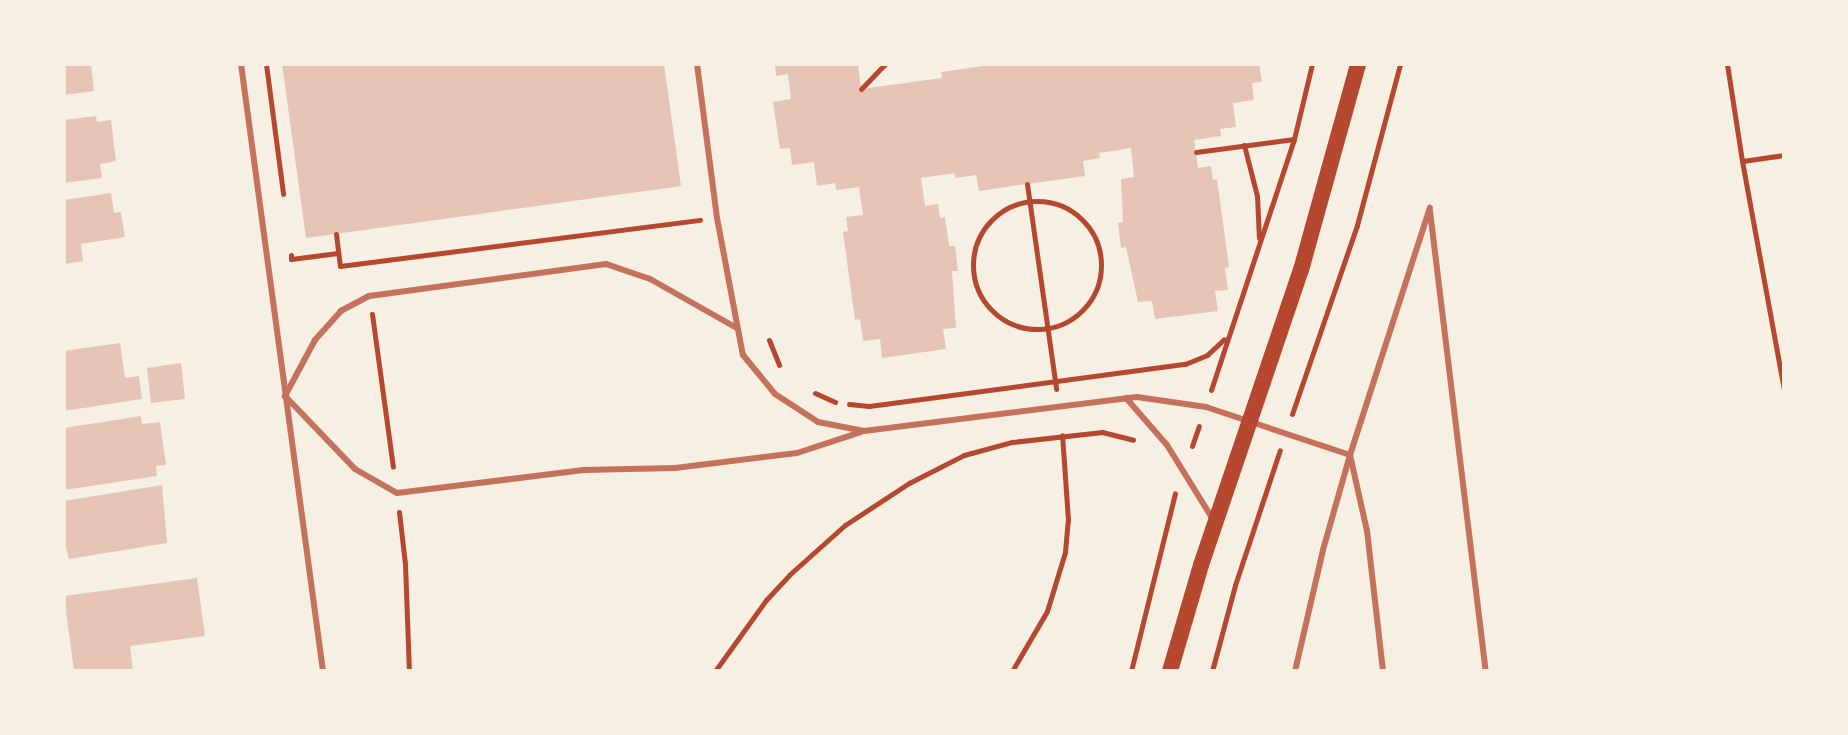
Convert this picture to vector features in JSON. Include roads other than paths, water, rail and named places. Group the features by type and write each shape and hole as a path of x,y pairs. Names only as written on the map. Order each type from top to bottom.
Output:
{"main road":[{"path":"1170,671 1215,522 1301,270 1358,64"}],"lane":[{"path":"241,64 323,671"},
{"path":"697,64 717,218 735,327 743,355 775,394 818,422 864,431"},
{"path":"1295,671 1312,592 1350,455 1430,208 1486,671"},
{"path":"285,396 315,340 341,311 369,296 606,264 650,279 735,327"},
{"path":"285,396 355,469 397,493 584,470 675,468 797,453 864,431 1137,397 1206,407 1350,455"},
{"path":"1126,398 1167,445 1215,522"},
{"path":"1350,455 1367,531 1383,671"}]}
